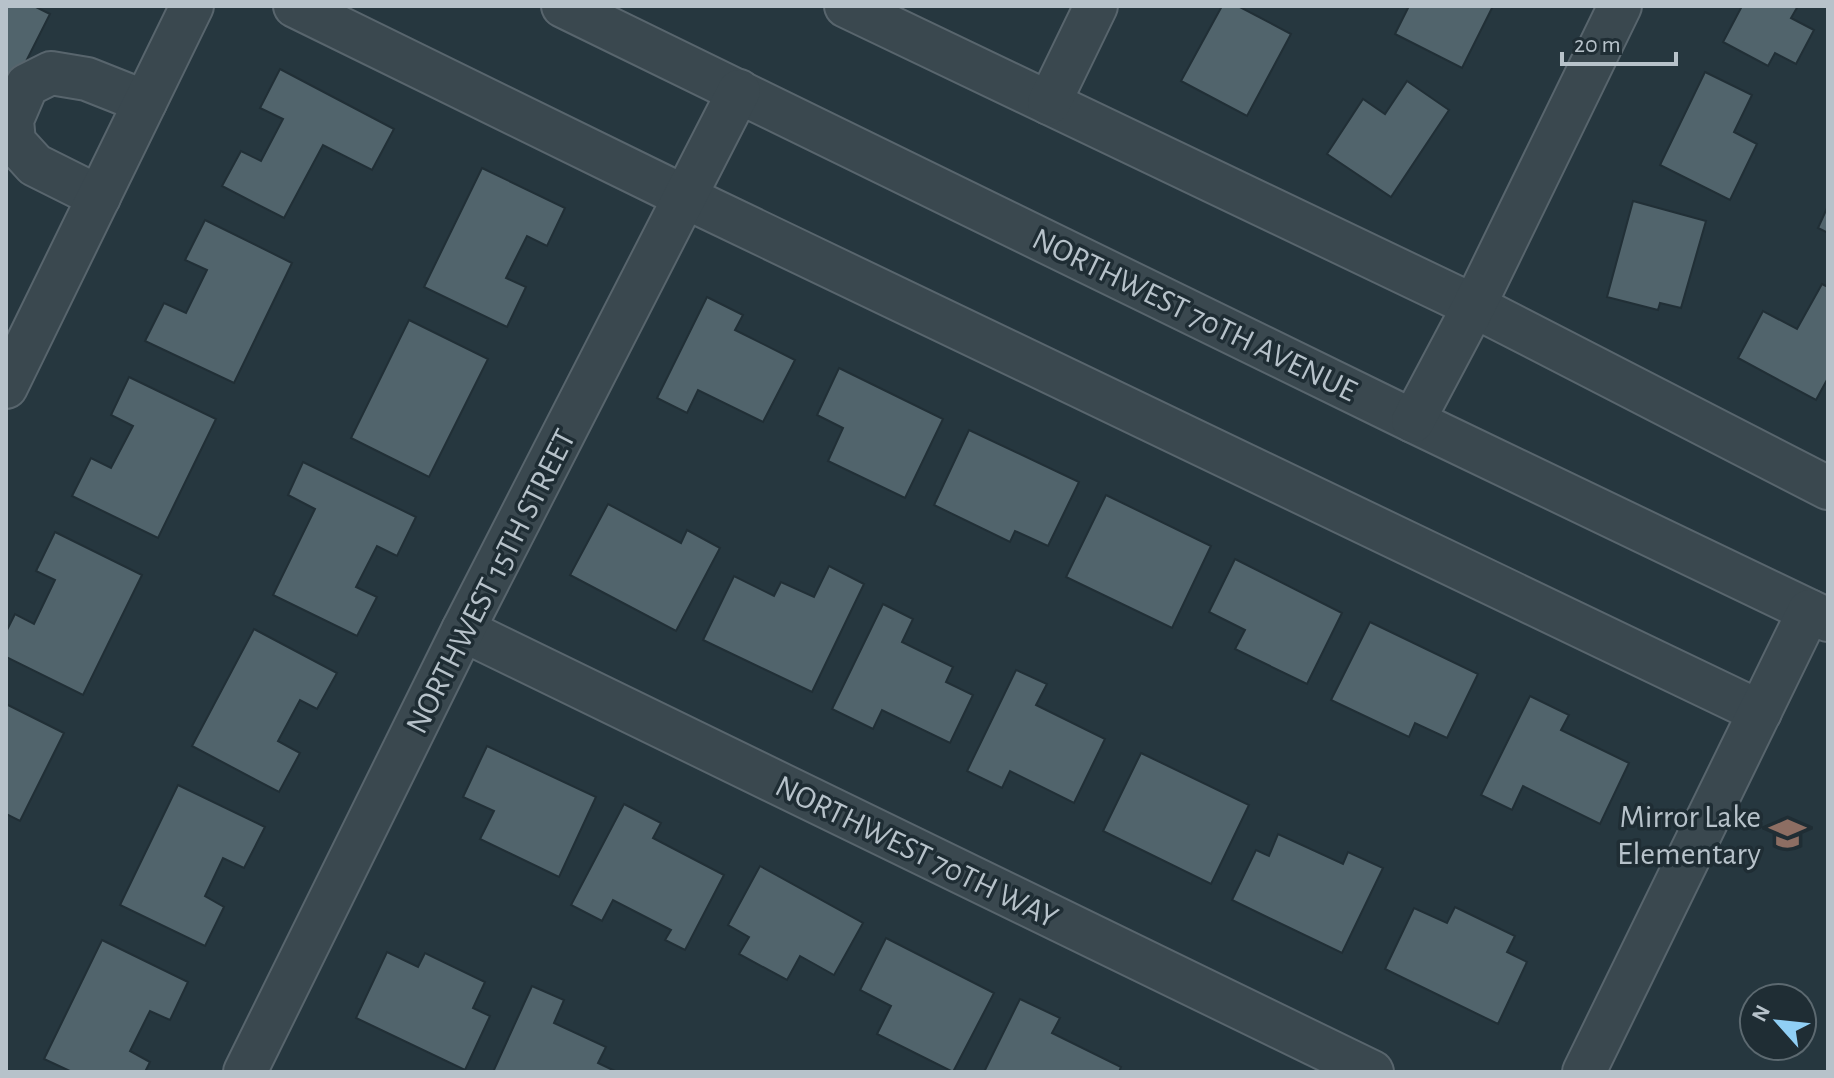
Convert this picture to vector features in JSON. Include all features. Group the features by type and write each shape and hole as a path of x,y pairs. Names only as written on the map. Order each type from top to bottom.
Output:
{"street":[{"path":"6,387 192,6"},
{"path":"295,6 685,197 1760,712"},
{"name":"NORTHWEST 70TH AVENUE","path":"563,6 1819,616"},
{"path":"846,6 1474,306 1828,488"},
{"path":"1049,103 1096,6"},
{"path":"1413,421 1474,306 1620,6"},
{"path":"99,197 35,165 14,142 12,120 27,85 51,73 87,79 145,102"},
{"name":"NORTHWEST 15TH STREET","path":"248,1071 463,630 739,91"},
{"path":"1584,1072 1760,712 1819,616"},
{"name":"NORTHWEST 70TH WAY","path":"463,630 1372,1072"}],"building":[{"path":"6,6 34,6 50,14 6,101"},
{"path":"1222,6 1238,6 1291,34 1247,116 1181,81"},
{"path":"1409,6 1493,6 1462,68 1395,34"},
{"path":"1742,6 1798,6 1791,18 1814,30 1796,64 1775,53 1768,66 1723,42"},
{"path":"280,69 394,129 372,170 323,145 284,218 222,186 241,151 261,161 283,119 260,108"},
{"path":"1705,72 1752,95 1734,132 1757,144 1730,200 1660,165"},
{"path":"1407,81 1449,110 1391,197 1327,154 1363,99 1385,114"},
{"path":"482,168 565,208 547,246 527,236 506,278 526,287 507,327 424,287"},
{"path":"1633,201 1706,221 1681,308 1660,303 1658,310 1607,297"},
{"path":"1828,206 1828,233 1818,228"},
{"path":"205,220 292,263 234,383 145,341 164,303 186,313 207,270 185,260"},
{"path":"1822,284 1828,287 1828,378 1816,400 1738,358 1763,311 1797,329"},
{"path":"707,297 743,315 735,330 795,360 763,422 698,390 687,413 657,398"},
{"path":"409,320 488,359 429,477 351,438"},
{"path":"839,368 943,419 905,498 828,461 843,428 817,415"},
{"path":"129,377 216,419 158,538 72,496 91,458 111,468 133,426 111,415"},
{"path":"969,430 1079,482 1048,546 1015,531 1010,542 934,505"},
{"path":"303,462 416,517 397,556 377,546 356,587 377,597 357,636 273,595 315,509 288,495"},
{"path":"1106,495 1211,546 1172,628 1066,577"},
{"path":"608,504 681,543 687,530 720,548 676,631 570,575"},
{"path":"55,532 142,575 83,695 6,657 6,632 15,614 34,624 55,580 36,571"},
{"path":"1235,559 1342,613 1307,684 1235,649 1245,630 1209,612"},
{"path":"829,566 864,584 812,692 703,640 734,576 774,596 781,582 814,597"},
{"path":"883,604 913,619 902,642 953,667 946,682 973,695 950,743 882,710 873,729 832,709"},
{"path":"1370,622 1478,674 1447,738 1415,723 1409,737 1331,700"},
{"path":"254,629 337,673 317,709 300,700 278,741 300,753 279,792 192,746"},
{"path":"1016,670 1047,684 1036,705 1105,739 1074,803 1010,771 1002,788 967,771"},
{"path":"1530,696 1569,715 1561,730 1629,763 1600,824 1523,786 1512,810 1481,795"},
{"path":"6,704 64,733 20,821 6,814"},
{"path":"487,746 596,797 559,877 480,839 494,811 463,797"},
{"path":"1141,753 1249,805 1211,884 1103,831"},
{"path":"178,785 265,827 244,868 223,858 205,896 224,907 205,946 120,905"},
{"path":"624,804 661,823 653,838 724,875 685,950 665,940 671,930 613,900 602,921 571,905"},
{"path":"1278,834 1343,864 1348,852 1383,868 1342,953 1232,900 1256,850 1269,856"},
{"path":"760,866 863,923 834,975 800,956 787,980 739,954 749,937 728,925"},
{"path":"1455,907 1515,936 1507,952 1527,962 1498,1024 1385,969 1414,908 1447,923"},
{"path":"886,938 994,993 953,1072 877,1034 891,1006 860,990"},
{"path":"102,940 188,982 170,1020 150,1011 130,1051 150,1062 145,1072 72,1072 44,1059"},
{"path":"387,952 418,967 425,953 485,982 473,1008 490,1016 465,1070 356,1018"},
{"path":"532,986 564,1000 554,1023 606,1047 598,1063 617,1072 493,1072"},
{"path":"1020,999 1060,1018 1052,1033 1121,1067 1119,1072 984,1072"}],"place":[{"name":"Mirror Lake Elementary","path":"1787,834"}]}
